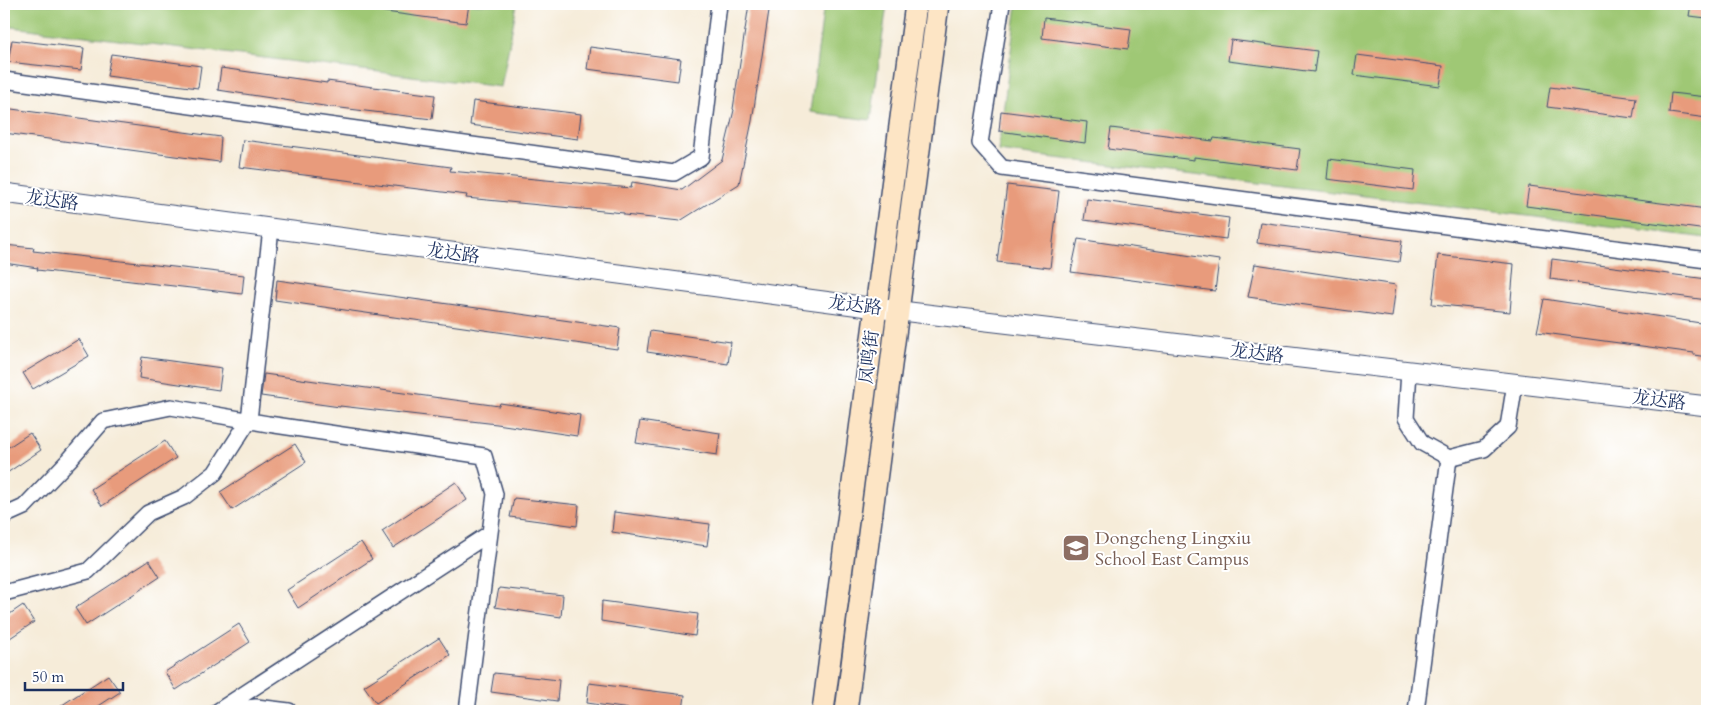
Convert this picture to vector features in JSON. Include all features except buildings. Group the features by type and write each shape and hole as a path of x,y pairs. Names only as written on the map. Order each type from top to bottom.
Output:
{"main road":[{"name":"凤鸣街","path":"823,711 916,4"},
{"name":"凤鸣街","path":"846,711 938,4"}],"street":[{"path":"4,80 674,173 701,157 719,4"},
{"path":"1002,4 980,143 1002,168 1707,260"},
{"name":"龙达路","path":"4,193 897,311 1707,406"},
{"path":"4,593 88,571 148,513 184,497 215,473 249,420 271,229"},
{"path":"1409,371 1406,418 1422,443 1449,458 1484,449 1508,428 1516,383"},
{"path":"4,516 24,507 103,421 171,407 484,456 496,494 467,711"},
{"path":"1416,711 1449,458"},
{"path":"218,711 490,533"},
{"path":"218,711 256,707 289,711"}],"green space":[{"path":"4,4 517,4 501,87 4,26"},
{"path":"824,4 887,4 871,120 810,112"},
{"path":"1017,4 1707,4 1707,238 998,151"}],"place":[{"name":"Dongcheng Lingxiu School East Campus","path":"1076,548"}]}
